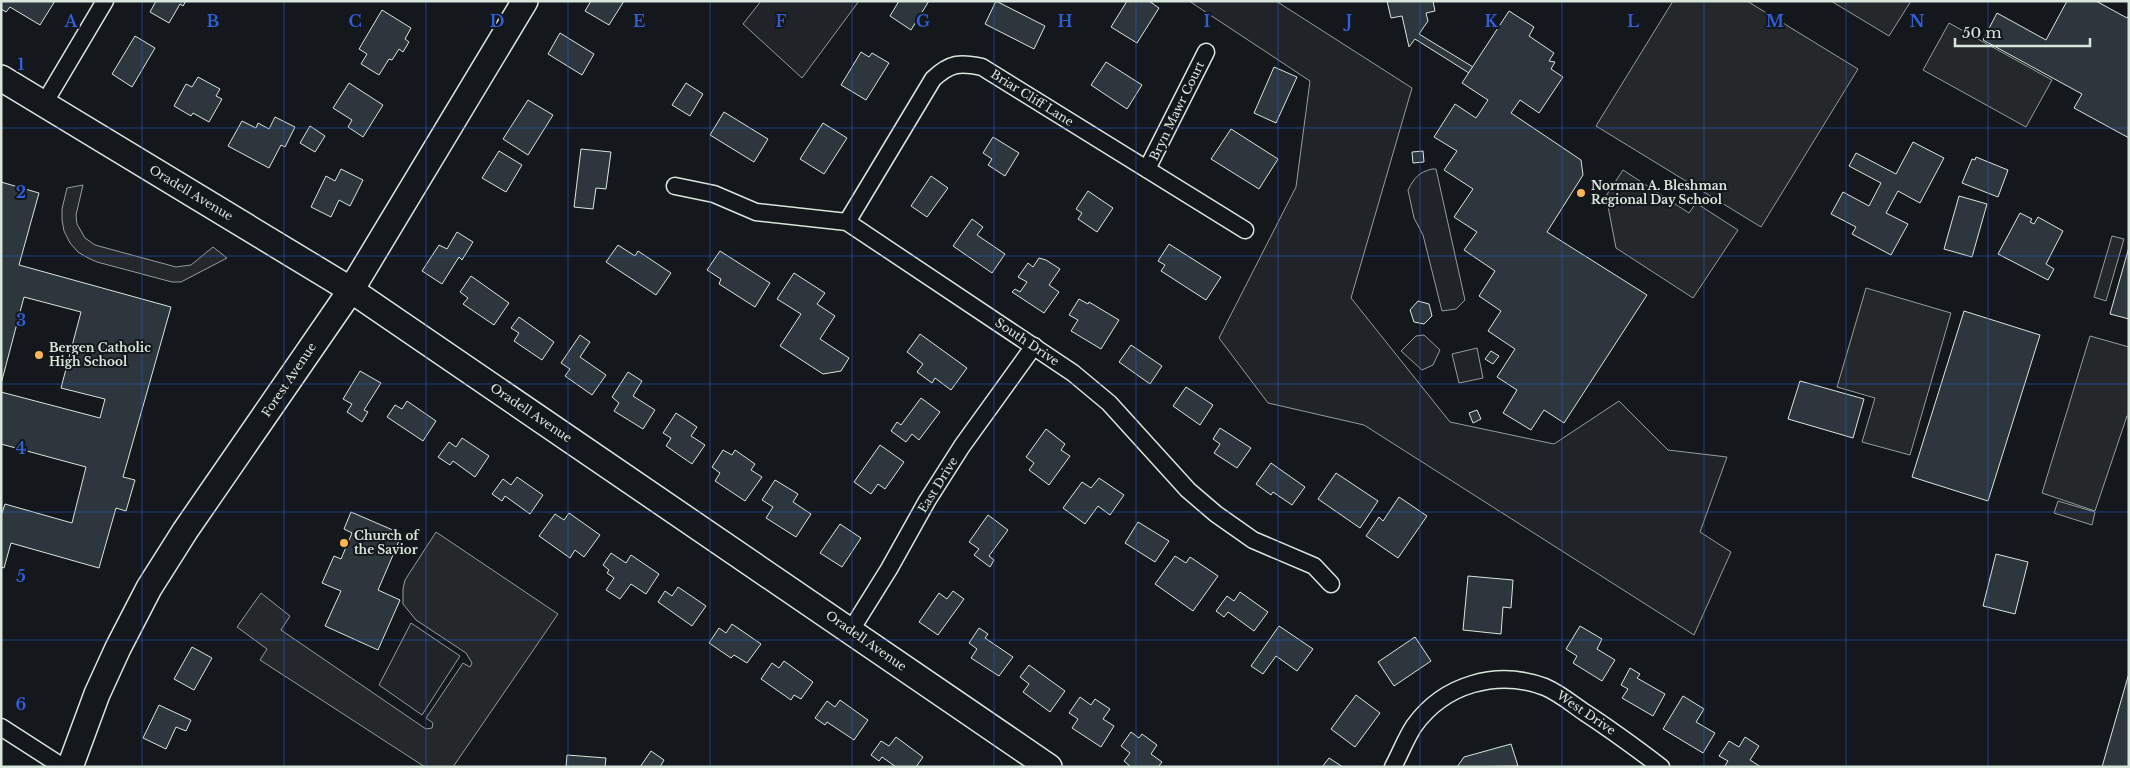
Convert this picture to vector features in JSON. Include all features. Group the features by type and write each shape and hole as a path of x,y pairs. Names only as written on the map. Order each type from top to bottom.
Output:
{"main road":[{"name":"Forest Avenue","path":"70,767 97,694 149,588 185,531 351,290 525,1"},
{"name":"Oradell Avenue","path":"1,78 45,102 351,290 851,630 1048,767"}],"street":[{"path":"45,102 105,1"},
{"name":"Bryn Mawr Court","path":"1147,169 1206,52"},
{"name":"Briar Cliff Lane","path":"847,222 933,79 943,70 953,65 967,64 982,68 1244,230"},
{"name":"South Drive","path":"675,186 714,194 756,212 847,222 1073,373 1109,403 1188,490 1216,514 1253,540 1314,566 1331,584"},
{"name":"East Drive","path":"851,630 962,446 1034,346"},
{"name":"West Drive","path":"1393,767 1414,727 1428,710 1445,696 1466,685 1486,680 1505,679 1525,681 1558,694 1651,764"},
{"path":"1,727 63,767"}],"shaded area":[{"path":"761,1 859,1 802,78 743,24"},
{"path":"1189,1 1276,1 1412,88 1351,298 1450,422 1554,444 1619,401 1668,450 1727,457 1700,532 1731,552 1694,635 1364,425 1268,403 1219,338 1296,187 1310,81"},
{"path":"1673,1 1747,1 1858,69 1761,227 1596,126"},
{"path":"1831,1 1911,1 1889,36"},
{"path":"1949,23 2052,80 2026,127 1923,70"},
{"path":"1436,169 1465,300 1456,309 1442,311 1423,235 1414,218 1408,190 1417,176"},
{"path":"1623,170 1689,213 1696,203 1738,230 1693,298 1616,248 1606,196"},
{"path":"83,185 76,215 77,224 85,238 95,245 176,267 191,265 213,247 227,258 181,282 172,282 88,258 78,252 70,243 64,231 62,220 62,209 67,188"},
{"path":"2112,236 2124,239 2106,301 2094,297"},
{"path":"1866,288 1951,313 1910,455 1862,442 1875,398 1837,387"},
{"path":"1424,335 1440,350 1433,365 1422,370 1401,351 1416,336"},
{"path":"2090,336 2129,347 2129,416 2127,416 2095,511 2042,493"},
{"path":"1477,348 1483,378 1459,383 1452,354"},
{"path":"2058,501 2095,512 2092,525 2054,513"},
{"path":"436,532 558,614 453,767 425,767 260,660 267,649 237,627 261,593 290,616 281,630 426,729 432,728 433,723 426,718 463,663 470,667 472,663 466,653 416,620 403,604 405,580"},
{"path":"411,623 460,656 422,715 379,685"}],"building":[{"path":"1,1 55,1 40,25 10,7 6,12 1,9"},
{"path":"156,1 186,1 183,6 180,4 169,23 150,12"},
{"path":"591,1 624,1 609,25 585,11"},
{"path":"899,1 929,1 911,30 890,16"},
{"path":"996,1 1045,26 1034,49 985,24"},
{"path":"1127,1 1149,1 1159,8 1137,43 1111,27"},
{"path":"1387,1 1433,1 1435,11 1426,13 1428,21 1419,34 1473,67 1469,73 1415,39 1409,47 1402,16 1391,18"},
{"path":"2067,1 2096,1 2127,18 2129,15 2129,138 2074,108 2082,94 1983,40 1997,13 2046,40"},
{"path":"382,10 411,28 405,39 409,42 403,52 399,49 392,60 389,59 379,75 361,64 367,54 359,49"},
{"path":"1509,11 1534,27 1529,36 1554,53 1549,61 1555,62 1551,69 1563,77 1539,113 1520,100 1511,113 1581,160 1583,175 1547,232 1647,295 1564,423 1544,410 1531,430 1503,413 1517,390 1497,377 1515,349 1488,331 1501,311 1479,296 1495,271 1464,250 1477,232 1454,217 1473,189 1444,170 1457,151 1434,137 1455,104 1476,118 1488,100 1462,83"},
{"path":"560,33 594,54 582,75 548,54"},
{"path":"135,36 155,48 132,87 112,74"},
{"path":"861,52 869,57 872,53 889,63 866,100 841,85"},
{"path":"1106,62 1142,85 1127,109 1091,85"},
{"path":"1274,67 1297,77 1276,123 1254,113"},
{"path":"198,77 220,89 216,96 222,99 209,122 193,113 191,116 174,106 186,84 192,87"},
{"path":"349,83 383,105 363,137 348,127 352,120 333,108"},
{"path":"686,83 703,94 690,116 672,105"},
{"path":"528,100 553,115 528,155 503,139"},
{"path":"724,112 768,139 754,162 710,135"},
{"path":"275,117 295,127 285,147 281,145 269,168 228,146 242,121 256,128 258,123 269,129"},
{"path":"823,123 847,138 824,174 800,159"},
{"path":"310,126 325,136 315,152 300,143"},
{"path":"1231,129 1278,159 1259,189 1211,159"},
{"path":"993,137 1019,153 1005,176 988,165 992,159 983,153"},
{"path":"1913,142 1944,158 1920,203 1898,191 1886,213 1908,224 1891,255 1852,234 1856,227 1831,214 1843,192 1869,206 1881,183 1849,166 1856,153 1896,174"},
{"path":"581,149 611,152 606,189 596,188 593,209 574,207"},
{"path":"499,151 522,165 506,192 482,178"},
{"path":"1423,151 1424,162 1413,163 1412,152"},
{"path":"1976,157 2008,170 1998,197 1962,183 1972,159 1975,160"},
{"path":"341,169 363,180 350,206 339,200 331,217 311,207 326,176 335,181"},
{"path":"931,176 948,188 927,217 911,206"},
{"path":"1,182 39,193 19,265 171,307 123,477 135,480 126,511 116,508 99,568 11,543 4,568 1,567 1,516 5,504 72,523 86,467 1,444 1,392 100,418 105,399 61,388 81,312 24,297 1,384"},
{"path":"1088,191 1113,208 1097,232 1078,219 1082,213 1076,209"},
{"path":"1959,196 1987,204 1972,257 1944,249"},
{"path":"2020,213 2032,219 2030,222 2034,224 2038,217 2063,231 2046,264 2054,269 2048,280 1998,254"},
{"path":"972,219 983,227 977,235 1005,254 992,273 953,246"},
{"path":"457,232 473,242 462,260 459,257 442,284 422,271 439,245 447,249"},
{"path":"1169,244 1221,277 1206,300 1161,271 1165,265 1158,261"},
{"path":"618,245 635,256 638,251 671,273 656,295 606,262"},
{"path":"2129,247 2129,319 2110,314"},
{"path":"720,251 770,283 755,307 719,284 721,279 707,270"},
{"path":"1039,258 1060,269 1049,285 1059,292 1044,313 1012,292 1015,289 1020,292 1027,282 1018,277 1028,263 1033,267"},
{"path":"794,273 825,293 817,304 835,316 820,339 849,358 841,371 823,374 780,346 801,314 777,299"},
{"path":"471,276 509,303 494,325 463,304 468,298 460,292"},
{"path":"1079,299 1088,304 1089,302 1119,320 1101,349 1071,331 1078,320 1069,315"},
{"path":"1418,301 1429,304 1432,316 1424,324 1414,322 1410,310"},
{"path":"1964,311 2040,335 1988,501 1912,477"},
{"path":"519,317 554,342 542,360 514,341 519,333 511,328"},
{"path":"920,334 967,368 951,390 935,378 932,383 917,372 923,364 907,352"},
{"path":"580,335 590,342 580,357 606,375 592,395 565,376 570,369 561,363"},
{"path":"1131,345 1162,366 1150,384 1119,362"},
{"path":"1491,351 1499,356 1493,364 1485,359"},
{"path":"360,371 381,383 364,410 368,412 362,422 347,412 352,404 343,399"},
{"path":"628,372 642,381 633,396 655,410 643,429 614,411 619,403 612,397"},
{"path":"1800,381 1864,399 1853,438 1788,419"},
{"path":"1186,387 1213,405 1200,425 1173,406"},
{"path":"921,398 940,412 919,440 912,434 906,442 891,431 897,422 901,425"},
{"path":"407,401 436,421 423,441 387,417 395,405 402,409"},
{"path":"1477,410 1481,419 1473,423 1469,413"},
{"path":"676,413 697,427 691,436 705,445 692,464 666,446 671,438 663,433"},
{"path":"1220,428 1251,448 1237,468 1214,453 1220,444 1213,439"},
{"path":"1046,429 1065,444 1061,450 1070,456 1049,485 1029,470 1034,463 1026,457"},
{"path":"462,438 489,456 475,477 453,461 450,465 438,457 449,442 456,447"},
{"path":"880,445 904,462 885,489 878,484 871,494 854,482"},
{"path":"723,450 732,455 735,450 755,464 751,470 762,477 745,501 715,481 720,473 712,467"},
{"path":"1271,463 1305,487 1292,505 1273,492 1271,495 1256,484"},
{"path":"1336,473 1378,501 1360,528 1318,499"},
{"path":"517,477 543,495 530,514 505,496 502,501 492,494 503,479 511,485"},
{"path":"1099,478 1124,495 1110,515 1098,506 1085,524 1063,508 1082,482 1091,488"},
{"path":"775,480 798,494 793,502 811,514 796,537 766,518 773,507 762,500"},
{"path":"1399,497 1427,516 1398,558 1366,536 1379,517 1383,521"},
{"path":"351,512 402,534 378,590 400,600 378,650 325,626 341,591 322,583 334,556 341,559 352,533 344,529"},
{"path":"569,513 600,535 584,557 575,550 570,558 539,536 555,514 564,520"},
{"path":"988,515 1008,530 989,556 994,560 990,567 974,555 979,549 969,542"},
{"path":"1138,522 1169,541 1155,562 1125,543"},
{"path":"840,524 861,538 842,567 820,553"},
{"path":"611,553 626,563 631,555 659,574 646,594 631,584 620,599 606,590 614,578 607,573 609,570 603,565"},
{"path":"1996,554 2028,562 2015,614 1983,606"},
{"path":"1175,556 1186,563 1190,557 1218,576 1193,611 1155,584"},
{"path":"1468,576 1513,580 1511,608 1503,607 1501,634 1463,630"},
{"path":"678,587 706,606 692,626 658,602 665,591 672,596"},
{"path":"953,591 964,599 938,635 919,622 939,593 947,599"},
{"path":"1240,592 1268,612 1254,631 1228,612 1224,617 1216,611 1227,596 1234,601"},
{"path":"732,624 761,644 747,663 734,655 731,658 709,643 719,628 726,633"},
{"path":"1279,626 1313,649 1297,671 1276,656 1263,674 1251,666"},
{"path":"1580,626 1602,639 1597,649 1615,660 1602,681 1573,663 1577,656 1566,649"},
{"path":"979,628 988,634 985,638 1013,657 999,676 971,658 977,649 969,643"},
{"path":"1415,637 1431,661 1394,686 1378,662"},
{"path":"192,647 212,658 194,690 174,679"},
{"path":"784,661 813,682 801,699 794,695 791,700 761,679 772,663 779,668"},
{"path":"1029,665 1065,691 1050,712 1023,692 1029,684 1020,677"},
{"path":"1630,668 1640,674 1637,678 1665,694 1653,716 1622,698 1628,689 1621,685"},
{"path":"2129,673 2129,767 2102,767"},
{"path":"1356,695 1380,713 1355,747 1331,729"},
{"path":"1683,696 1704,709 1696,722 1715,733 1703,753 1663,729"},
{"path":"1080,697 1091,705 1095,699 1110,709 1103,719 1114,726 1101,747 1072,728 1078,719 1069,713"},
{"path":"840,700 868,720 854,740 827,722 825,725 815,718 827,701 835,707"},
{"path":"159,705 191,720 186,731 176,727 166,749 143,738"},
{"path":"1131,732 1139,738 1142,734 1157,745 1151,754 1162,762 1158,767 1131,767 1124,761 1130,753 1121,746"},
{"path":"896,737 923,757 916,767 896,767 882,757 879,761 871,755 881,741 889,746"},
{"path":"1745,737 1759,746 1750,760 1761,767 1724,767 1728,761 1719,756 1729,741 1739,747"},
{"path":"1511,744 1518,766 1457,767 1464,757"},
{"path":"651,751 664,760 660,767 640,767"},
{"path":"567,755 606,758 605,767 566,767"},
{"path":"1329,758 1343,767 1322,767"}],"place":[{"name":"Norman A. Bleshman Regional Day School","path":"1581,193"},
{"name":"Bergen Catholic High School","path":"39,355"},
{"name":"Church of the Savior","path":"344,543"}]}
